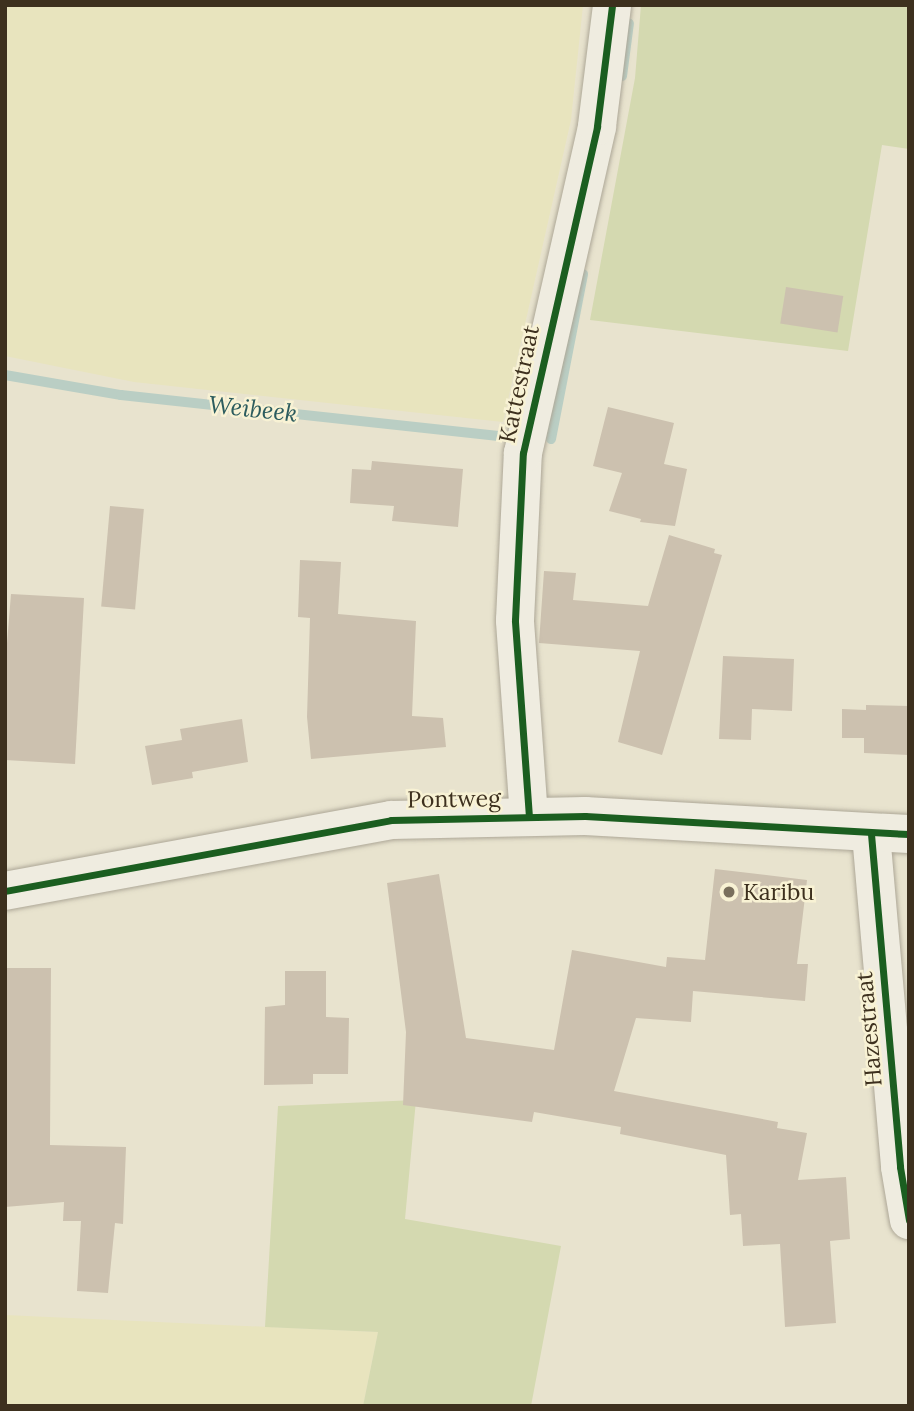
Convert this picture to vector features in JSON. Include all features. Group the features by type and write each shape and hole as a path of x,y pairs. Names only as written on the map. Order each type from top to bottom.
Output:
{"street":[{"name":"Kattestraat","path":"529,817 515,621 523,453 597,126 611,5"},
{"name":"Pontweg","path":"5,891 391,820 585,816 871,834 909,834"},
{"name":"Hazestraat","path":"871,834 900,1167 909,1220"}],"shaded area":[{"path":"5,5 583,5 571,120 503,422 134,382 5,356"},
{"path":"5,1315 378,1332 363,1406 5,1406"}],"green space":[{"path":"641,5 909,5 909,149 882,145 848,351 590,320 635,78"},
{"path":"416,1100 405,1219 561,1246 531,1406 363,1406 378,1332 265,1327 278,1106"}],"building":[{"path":"786,287 843,296 837,333 780,324"},
{"path":"608,407 674,423 664,464 687,469 675,526 640,522 641,519 609,511 622,473 593,466"},
{"path":"372,461 463,469 458,527 392,521 394,506 350,503 352,469 371,470"},
{"path":"110,506 144,509 135,610 101,607"},
{"path":"669,535 715,549 714,553 722,555 662,755 618,742 640,651 539,643 544,571 576,573 573,600 648,606"},
{"path":"300,560 341,562 338,614 416,621 412,716 443,718 446,747 311,759 307,717 310,618 298,617"},
{"path":"11,594 84,598 75,764 5,760 5,668"},
{"path":"723,656 794,659 792,711 752,709 751,740 719,739"},
{"path":"866,705 909,706 909,755 864,753 864,738 842,738 842,709 866,710"},
{"path":"242,719 248,762 192,772 193,778 152,785 145,746 182,740 180,729"},
{"path":"715,869 807,880 797,964 808,964 805,1001 693,991 691,1022 636,1018 614,1091 778,1122 777,1128 807,1133 798,1180 846,1177 850,1239 830,1241 836,1323 785,1327 780,1244 743,1246 741,1214 730,1215 726,1155 620,1134 621,1127 534,1112 532,1122 403,1105 406,1032 387,883 439,874 466,1038 554,1050 572,950 666,967 667,957 705,960"},
{"path":"6,968 51,968 50,1145 126,1147 123,1224 115,1223 108,1293 77,1291 81,1221 63,1221 64,1202 5,1207"},
{"path":"285,971 326,971 326,1017 349,1018 348,1074 313,1074 313,1084 264,1085 265,1007 285,1005"}],"waterway":[{"name":"Weibeek","path":"622,76 629,23"},
{"name":"Weibeek","path":"551,439 583,274"},
{"name":"Weibeek","path":"5,375 121,395 501,436"}],"cycle path":[{"path":"529,817 515,620 523,453 597,126 612,5"},
{"path":"5,891 391,820 585,816 909,834"},
{"path":"871,834 900,1167 909,1220"}],"place":[{"name":"Karibu","path":"729,892"}]}
